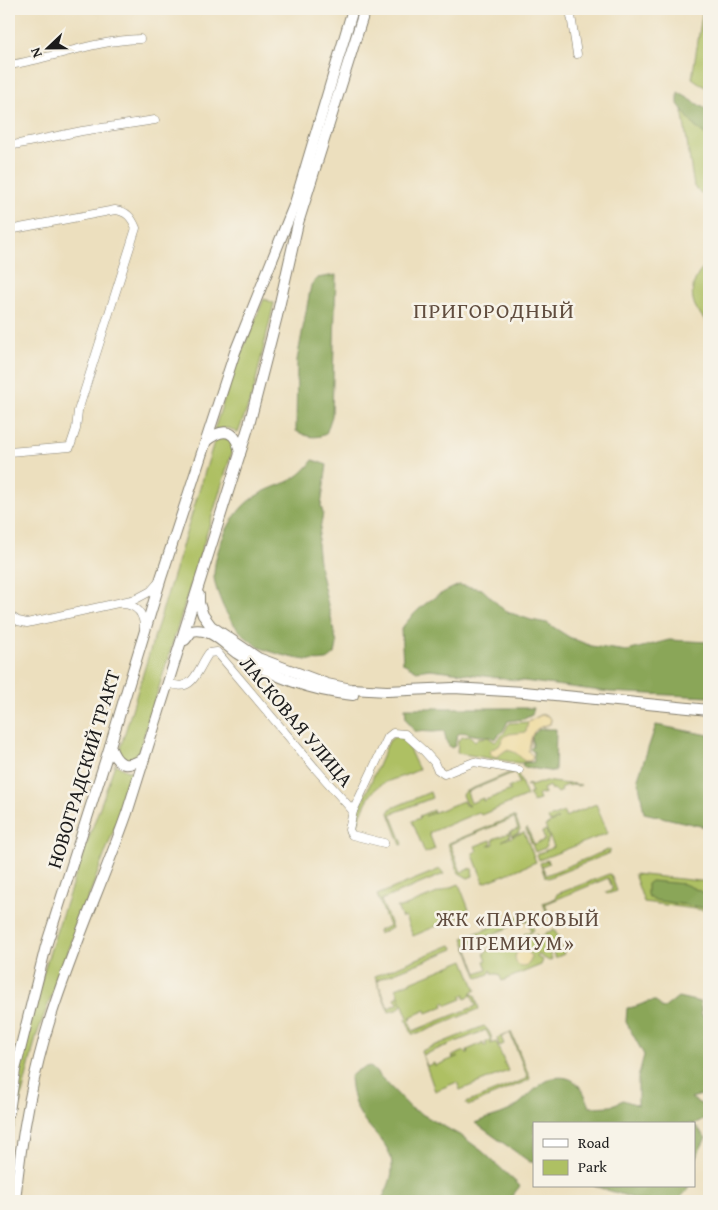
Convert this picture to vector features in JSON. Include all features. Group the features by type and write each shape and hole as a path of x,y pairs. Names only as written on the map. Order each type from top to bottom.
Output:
{"main road":[{"name":"НОВОГРАДСКИЙ ТРАКТ","path":"9,1112 15,1070 46,946 110,746 144,631 234,352 295,203 353,9"},
{"path":"15,1201 24,1129 39,1056 69,963 110,863 240,456 272,334 298,223 365,9"},
{"path":"206,441 214,434 229,432 235,437 240,456"},
{"path":"199,586 200,608 211,626 258,658 327,684 351,689 387,691 453,688 515,692 709,710"},
{"path":"181,644 192,631 204,630 239,655 263,668 295,682 346,695 387,698 451,695 491,697 572,702 709,716"},
{"path":"110,746 114,756 120,763 128,765 144,758"}],"street":[{"path":"570,9 577,54"},
{"path":"9,65 36,61 119,40 140,39"},
{"path":"9,146 82,131 155,120"},
{"path":"9,230 115,210 123,211 132,218 136,228 78,411 76,429 70,447 9,452"},
{"path":"9,617 27,623 119,604 144,596 157,586 161,578"},
{"path":"119,604 136,607 144,621 144,631"},
{"name":"ЛАСКОВАЯ УЛИЦА","path":"168,683 179,686 195,679 209,653 218,652 353,811"},
{"name":"ЛАСКОВАЯ УЛИЦА","path":"384,843 352,835 349,830 353,811 388,738 393,733 405,734 416,743 434,762 440,772 444,774 474,762 518,770"}],"green space":[{"path":"703,9 709,9 709,90 692,78"},
{"path":"678,92 709,111 709,137 695,127 678,104"},
{"path":"682,109 709,125 709,200 694,187"},
{"path":"709,263 709,326 696,309 692,294 694,282"},
{"path":"336,275 332,416 326,434 311,437 296,431 297,360 311,285 317,278"},
{"path":"264,299 274,303 253,393 238,433 229,428 214,430 234,369"},
{"path":"219,437 230,439 233,446 232,452 137,758 129,762 120,757 119,752 214,442"},
{"path":"313,460 327,465 321,506 323,513 317,545 320,570 337,644 335,654 328,659 320,661 275,653 247,639 225,611 214,578 221,544 239,510 256,496 293,479"},
{"path":"459,585 482,589 505,611 531,620 547,623 569,637 591,646 627,651 669,640 709,642 709,697 609,692 430,669 417,671 403,663 401,629 427,603"},
{"path":"405,708 534,708 532,715 524,719 508,721 503,731 495,739 487,736 462,733 457,735 455,746 451,748 447,743 444,731 414,731 406,719"},
{"path":"541,715 546,715 551,719 550,724 535,730 533,733 528,751 533,756 529,762 519,763 457,753 458,741 462,737 470,736 475,741 478,738 488,737 495,742 510,723 528,722"},
{"path":"656,725 709,735 709,828 644,813 638,778"},
{"path":"556,729 555,772 524,767 522,765 523,763 534,762 534,752 530,749 533,746 532,736 538,730"},
{"path":"394,737 404,739 419,769 382,784 374,791 364,808 356,833 353,833 352,825 389,741"},
{"path":"115,764 127,771 136,771 36,1037 14,1128 18,1083 26,1038 35,1003 67,900"},
{"path":"514,771 517,772 527,796 481,815 479,812 429,833 435,849 425,853 412,821 433,810 434,812 425,816 463,801 465,805 470,806 466,804 462,795 464,792","holes":["515,772 519,783 508,788 511,790 483,801 483,798 471,803 467,792"]},
{"path":"545,781 575,784 561,788 562,791 558,793 554,789 551,790 549,786 543,789 545,793 538,795 540,800 533,802 529,794 532,793 529,785 526,786 529,783 531,786"},
{"path":"430,792 432,798 391,814 403,844 401,845 389,813 390,809"},
{"path":"596,804 608,833 539,860 537,854 554,847 545,826 558,819 550,822 548,818 564,812 565,817"},
{"path":"515,817 520,829 518,833 512,836 510,832 518,829 514,818 450,844 461,872 472,868 473,876 468,878 459,873 448,844"},
{"path":"527,828 534,844 545,840 542,832 546,830 549,838 545,848 535,852"},
{"path":"524,832 536,862 484,883 473,855 477,851 475,846 491,840 492,844 488,846 494,844 493,839 509,833 510,836 502,841"},
{"path":"610,849 610,853 548,878 545,877 540,863 547,860 549,863 542,866 546,875"},
{"path":"440,869 444,874 381,900 392,928 379,934 378,931 389,926 377,895"},
{"path":"609,874 617,891 607,894 606,892 613,889 608,878 545,904 549,915 557,914 548,917 543,903 556,898 557,894"},
{"path":"634,874 709,882 709,911 644,902"},
{"path":"651,881 684,884 707,894 709,907 653,900 647,895 647,884"},
{"path":"459,884 470,912 413,936 405,917 402,918 397,907 401,908"},
{"path":"526,914 534,930 529,934 531,939 531,936 536,934 538,938 545,935 545,933 555,930 564,954 555,958 552,949 549,951 552,959 549,961 537,954 538,958 543,960 541,965 502,981 499,974 493,974 491,970 489,974 478,978 463,938","holes":["527,920 531,931 524,934 525,936 506,944 505,942 489,948 490,950 484,953 487,960 484,961 487,969 477,973 466,945"]},
{"path":"451,945 454,949 377,980 388,1008 398,1004 395,998 399,996 402,1004 399,1009 389,1012 375,976"},
{"path":"464,960 476,990 470,993 475,995 479,1009 418,1034 412,1034 396,988","holes":["465,994 465,998 472,995 476,1006 413,1031 409,1021 412,1019 410,1017 426,1010 427,1013 444,1006 443,1003 445,1002 447,1005 462,999 461,996"]},
{"path":"678,997 700,1002 702,1016 709,1016 709,1093 691,1098 709,1109 709,1116 696,1123 533,1122 533,1162 530,1162 475,1123 508,1111 543,1083 558,1077 576,1082 590,1107 611,1106 623,1100 638,1105 638,1078 644,1055 626,1022 627,1008 656,1001 663,1009"},
{"path":"484,1026 491,1035 492,1042 490,1044 496,1042 508,1071 460,1090 457,1082 435,1091 421,1051","holes":["486,1030 491,1040 485,1043 487,1045 484,1046 483,1043 467,1050 468,1053 465,1051 452,1056 453,1058 459,1056 435,1066 434,1063 427,1066 423,1055"]},
{"path":"511,1032 530,1078 529,1080 468,1106 466,1103 528,1078 510,1033 501,1037 504,1044 499,1046 497,1038"},
{"path":"370,1066 411,1108 463,1137 482,1151 520,1186 508,1201 381,1201 391,1177 391,1160 385,1146 358,1110 353,1096 350,1077 359,1070"},
{"path":"696,1126 706,1138 696,1157"},
{"path":"601,1188 688,1188 677,1201 643,1201"}],"sand":[{"path":"541,715 546,715 551,719 550,724 535,730 533,733 528,751 533,756 531,761 524,761 512,751 506,750 497,757 491,755 490,750 499,746 504,737 509,734 526,732 528,722"},
{"path":"523,950 529,952 531,958 529,964 523,966 517,964 515,958 517,952"}],"district":[{"name":"ПРИГОРОДНЫЙ","path":"494,310"},
{"name":"ЖК «ПАРКОВЫЙ ПРЕМИУМ»","path":"518,930"}]}
